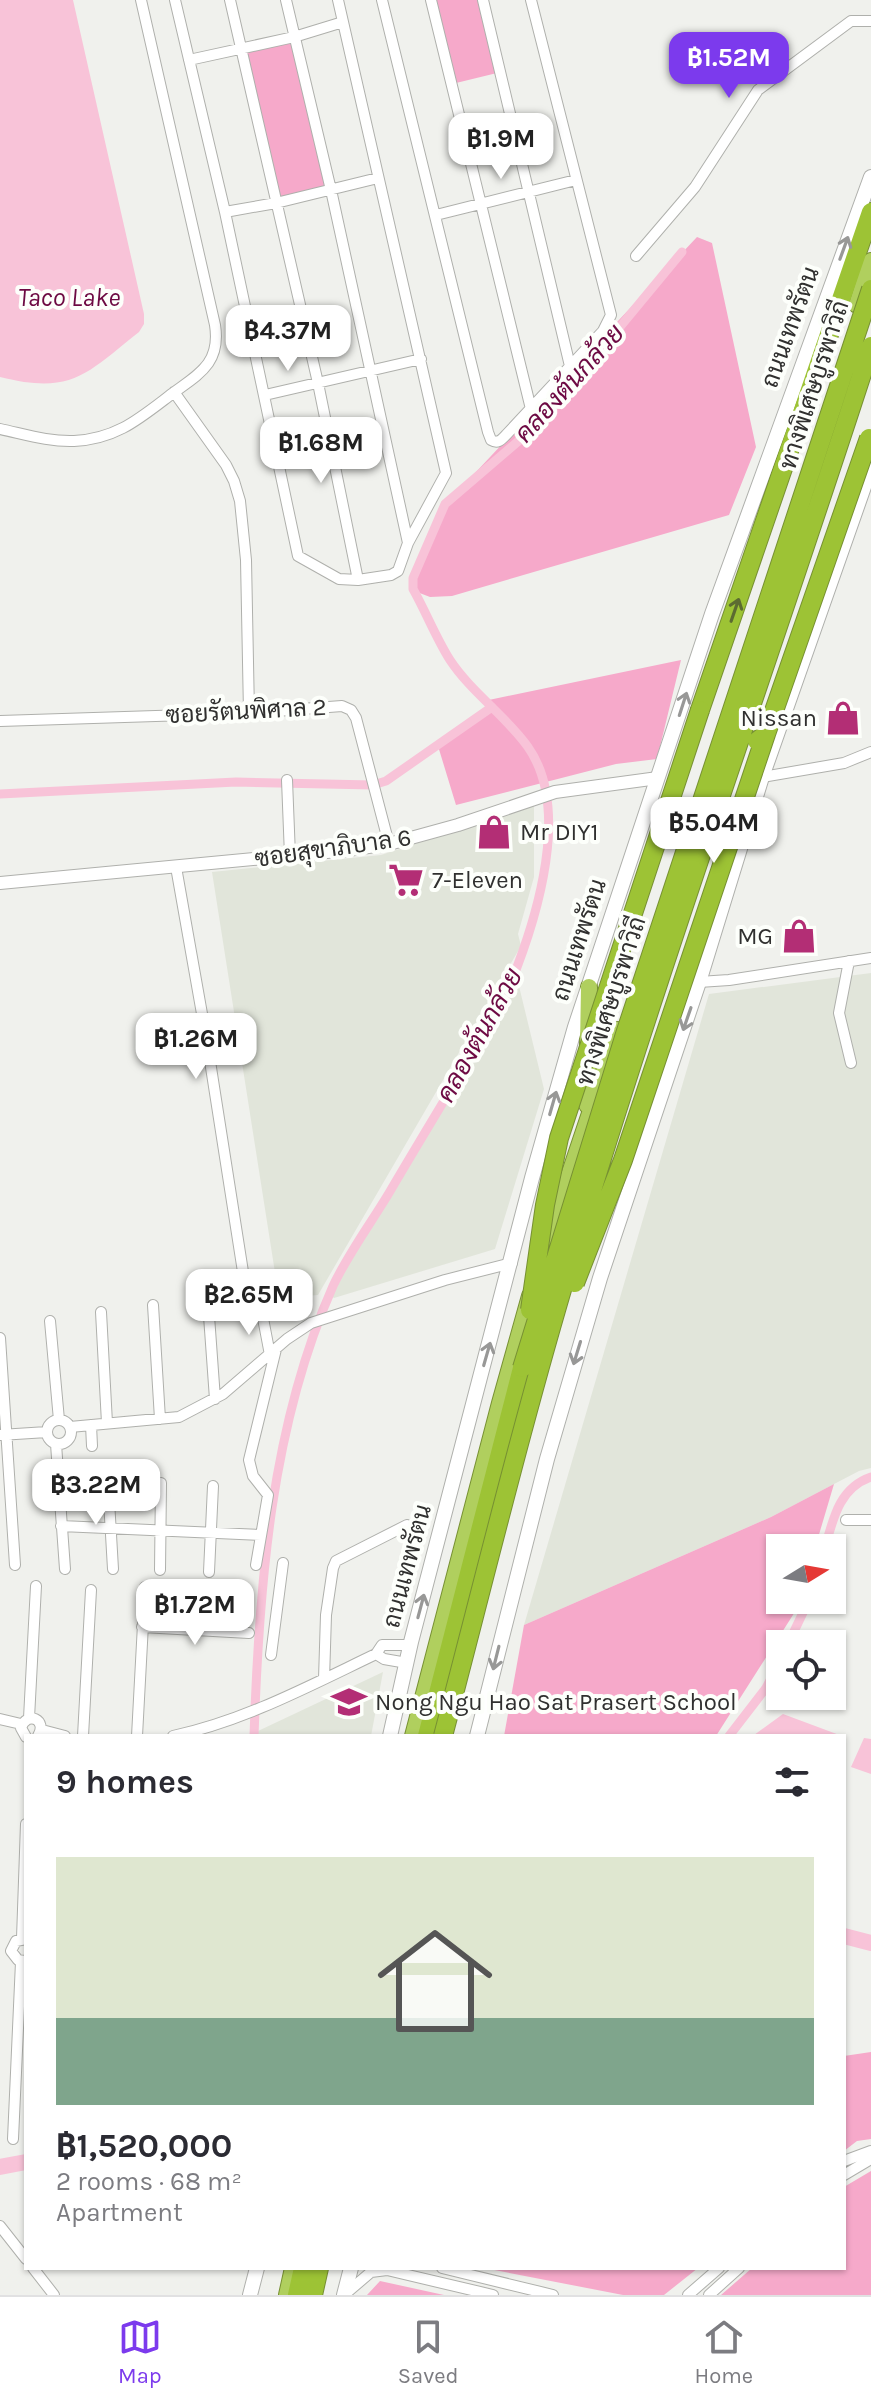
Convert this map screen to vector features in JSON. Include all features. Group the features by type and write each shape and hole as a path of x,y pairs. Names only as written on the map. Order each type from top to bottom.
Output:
{"highway":[{"path":"530,1370 545,1205 559,1138 700,710 871,212"},
{"name":"ถนนเทพรัตน","path":"417,1734 504,1388 587,1119 871,261"},
{"name":"ทางพิเศษบูรพาวิถี","path":"443,1734 530,1370 621,1045 871,289"},
{"name":"ทางพิเศษบูรพาวิถี","path":"417,1734 530,1370 871,346"},
{"path":"453,1734 543,1376 585,1231 713,837 871,368"},
{"path":"530,1370 623,1160 870,435"},
{"path":"700,710 712,732 724,742 749,745 766,734"},
{"path":"587,1119 589,987"},
{"path":"287,2295 293,2270"},
{"path":"297,2295 303,2270"},
{"path":"313,2295 319,2270"},
{"path":"319,2295 325,2270"}],"main road":[{"name":"ถนนเทพรัตน","path":"390,1734 532,1178 575,1027 712,614 871,177"},
{"path":"477,1734 574,1365 625,1201 699,982 762,777 871,467"},
{"path":"250,2295 256,2270"},
{"path":"344,2295 350,2270"}],"street":[{"path":"0,429 53,440 99,437 142,418 195,379 213,354 217,337 141,0"},
{"path":"175,0 225,212 298,556 339,579 358,580 395,573 400,567 408,543 446,473 338,0"},
{"path":"230,0 318,383 358,580"},
{"path":"286,0 408,543"},
{"path":"382,0 491,440 501,441 603,331 611,315 531,0"},
{"path":"431,0 531,409"},
{"path":"483,0 570,366"},
{"path":"636,256 695,187 758,90 851,21 871,21"},
{"path":"189,60 294,37 343,22"},
{"path":"225,212 378,178"},
{"path":"436,215 576,180"},
{"path":"265,395 421,359"},
{"path":"174,392 226,465 240,501 246,574 249,713"},
{"name":"ซอยรัตนพิศาล 2","path":"0,721 249,713 342,706 351,710 356,718 389,844"},
{"path":"762,777 844,763 871,752"},
{"name":"ซอยสุขาภิบาล 6","path":"0,883 389,844 458,825 555,792 658,778"},
{"path":"287,780 290,856"},
{"path":"176,867 246,1291"},
{"path":"699,982 871,958"},
{"path":"849,961 839,1013 851,1063"},
{"path":"59,1420 70,1427 179,1417 215,1399 311,1323 445,1280 512,1263"},
{"path":"153,1305 160,1419"},
{"path":"101,1312 107,1423"},
{"path":"256,1565 268,1495 253,1476 249,1460 273,1352 262,1313"},
{"path":"209,1316 215,1399"},
{"path":"50,1321 59,1420"},
{"path":"0,1338 4,1435 15,1565"},
{"path":"47,1432 50,1423 59,1420"},
{"path":"91,1425 92,1446"},
{"path":"56,1444 68,1440 70,1427"},
{"path":"4,1435 47,1432"},
{"path":"47,1432 56,1444 65,1569"},
{"path":"108,1483 113,1527 113,1569"},
{"path":"160,1570 161,1483"},
{"path":"209,1572 213,1486"},
{"path":"846,1520 871,1520"},
{"path":"324,1679 326,1615 336,1561 407,1525"},
{"path":"61,1526 261,1535"},
{"path":"271,1655 283,1563"},
{"path":"24,1735 21,1731 25,1721 36,1586"},
{"path":"137,1734 145,1587"},
{"path":"83,1734 91,1590"},
{"path":"142,1627 249,1633"},
{"path":"193,1734 324,1679 376,1654 382,1645 411,1645"},
{"path":"376,1654 384,1659 407,1663"},
{"path":"0,1719 39,1720 40,1733"},
{"path":"13,2139 24,1962 6,1951 24,1939"},
{"path":"846,2160 871,2151"},
{"path":"846,2174 871,2159"},
{"path":"0,2226 24,2256"},
{"path":"35,2270 54,2295"},
{"path":"344,2295 378,2270"},
{"path":"385,2270 493,2295"},
{"path":"450,2270 553,2295"},
{"path":"688,2295 717,2270"},
{"path":"709,2295 737,2270"}],"shaded area":[{"path":"436,0 479,0 497,73 456,83"},
{"path":"294,39 330,189 278,202 240,51"},
{"path":"697,237 712,243 756,447 729,515 452,596 430,597 417,592 414,574 445,505"},
{"path":"681,660 657,759 616,764 456,805 438,746 486,710 484,701"},
{"path":"534,804 534,877 518,934 521,946 318,1295 279,1298 212,872 381,855"},
{"path":"871,973 871,1468 859,1471 771,1517 524,1625 709,994"},
{"path":"514,982 518,982 544,1089 495,1249 334,1298 329,1294"},
{"path":"834,1484 819,1534 766,1534 766,1614 794,1614 783,1630 766,1630 766,1657 717,1734 504,1734 524,1625 771,1517"},
{"name":"Nong Ngu Hao Sat Prasert School","path":"383,1672 371,1734 258,1734 258,1731"},
{"path":"871,2052 871,2139 857,2141 846,2149 846,2056"},
{"path":"871,2171 871,2295 721,2295 750,2270 846,2270 846,2186"},
{"path":"494,2270 695,2270 664,2295 623,2295"},
{"path":"380,2281 444,2295 367,2295"}],"water":[{"name":"Taco Lake","path":"0,0 73,0 144,314 144,324 139,332 91,369 62,382 24,382 0,377"},
{"path":"783,1714 837,1734 755,1734"},
{"path":"864,1738 871,1739 871,1774 851,1767"}],"waterway":[{"name":"คลองต้นกล้วย","path":"254,1734 260,1622 272,1507 295,1394 312,1339 346,1262 501,1006 535,912 548,840 548,806 542,775 528,747 450,660 413,589 413,578 445,504 543,420 682,252"},
{"path":"0,794 236,782 373,785 386,781 492,707"},
{"path":"829,1534 844,1497 860,1482 871,1477"},
{"path":"795,1630 802,1614"},
{"path":"731,1734 766,1688"},
{"path":"846,1937 871,1943"},
{"path":"0,2167 24,2162"}],"place":[{"name":"Nissan","path":"843,718"},
{"name":"Mr DIY1","path":"494,832"},
{"name":"7-Eleven","path":"406,880"},
{"name":"MG","path":"799,936"},
{"name":"Nong Ngu Hao Sat Prasert School","path":"349,1702"}]}
